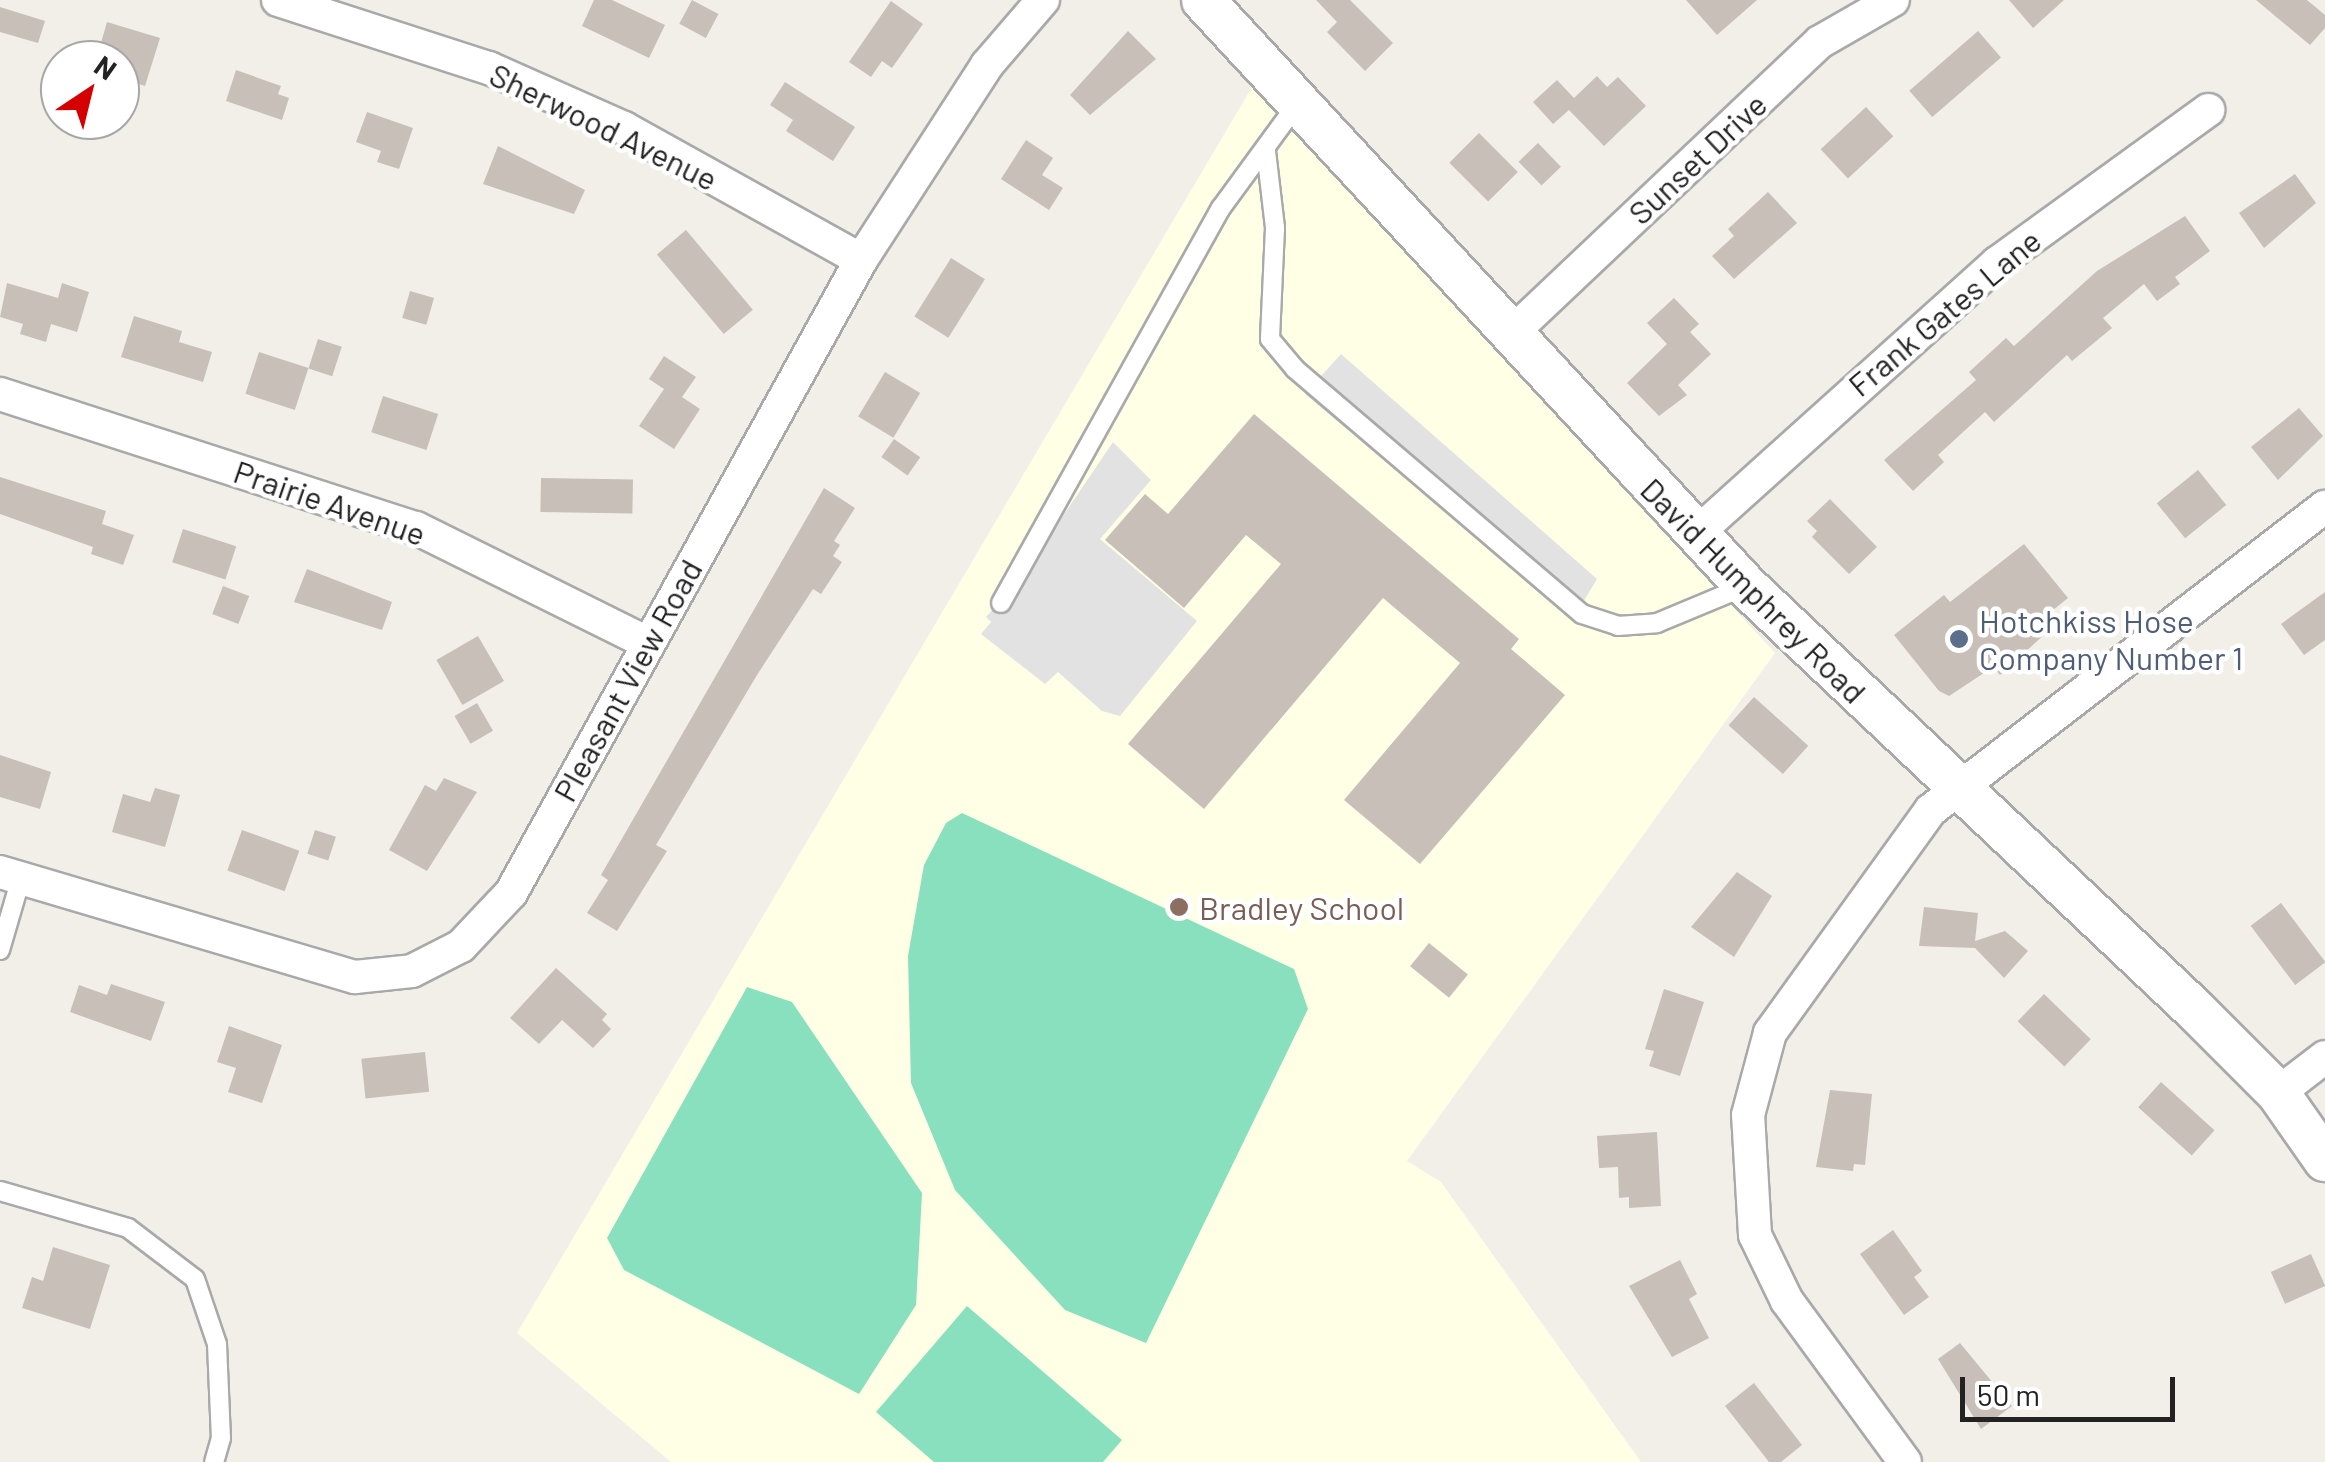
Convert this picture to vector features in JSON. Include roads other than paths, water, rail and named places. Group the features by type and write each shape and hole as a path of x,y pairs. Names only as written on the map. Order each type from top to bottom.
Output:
{"street":[{"name":"Sherwood Avenue","path":"278,0 489,68 607,120 861,260"},
{"name":"Pleasant View Road","path":"11,875 298,964 370,978 412,971 461,946 511,893 861,260 986,65 1043,0"},
{"name":"David Humphrey Road","path":"1203,0 1300,100 1746,586 2278,1093 2325,1160"},
{"name":"Sunset Drive","path":"1512,332 1820,42 1847,10 1894,0"},
{"name":"Frank Gates Lane","path":"1696,534 1997,262 2208,110"},
{"name":"Prairie Avenue","path":"0,394 416,528 648,642"},
{"path":"1905,1462 1787,1300 1755,1235 1748,1115 1770,1033 1794,993 1931,810 2325,507"},
{"path":"2278,1093 2325,1057"}],"lane":[{"path":"1001,603 1221,208 1300,100"},
{"path":"1266,151 1275,228 1270,340 1294,369 1582,614 1618,626 1657,622 1746,586"},
{"path":"0,950 11,875"},
{"path":"0,1190 128,1228 194,1279 217,1344 221,1438 214,1462"}],"place":[{"name":"Hotchkiss Hose Company Number 1","path":"1959,639"},
{"name":"Bradley School","path":"1179,907"}]}
